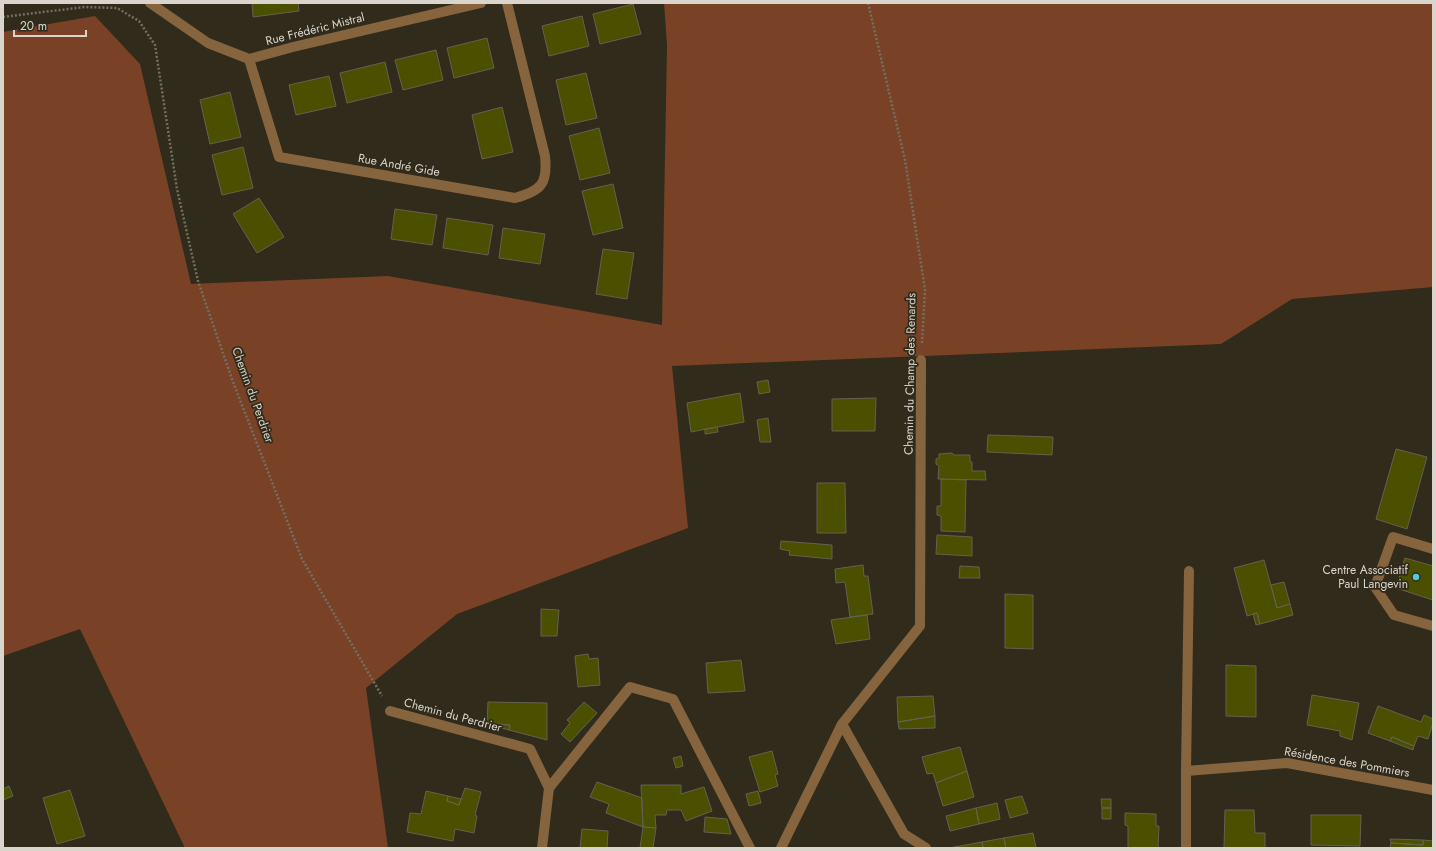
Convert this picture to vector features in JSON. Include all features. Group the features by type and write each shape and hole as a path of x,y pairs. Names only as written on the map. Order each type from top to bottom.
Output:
{"street":[{"path":"150,3 208,42 249,59"},
{"name":"Rue Frédéric Mistral","path":"249,59 293,47 481,3"},
{"name":"Rue André Gide","path":"249,59 279,157 515,198 530,194 542,184 546,171 545,156 507,3"},
{"name":"Chemin du Champ des Renards","path":"781,848 842,724 920,626 921,360"},
{"path":"1433,549 1393,537 1374,587 1394,615 1433,626"},
{"path":"1186,848 1188,571"},
{"path":"542,848 549,788 630,687 673,699 750,848"},
{"name":"Chemin du Perdrier","path":"390,711 530,749 549,788"},
{"path":"842,724 904,834 926,848"},
{"name":"Résidence des Pommiers","path":"1186,772 1287,763 1433,790"}],"path":[{"path":"117,3 117,8"},
{"name":"Chemin du Champ des Renards","path":"868,3 905,160 925,290 921,360"},
{"name":"Chemin du Perdrier","path":"3,17 84,7 117,8 139,21 155,45 177,189 198,281 242,404 302,559 390,711"}],"shaded area":[{"path":"664,3 1433,3 1433,287 1292,299 1221,344 672,366 688,528 457,614 366,688 388,848 185,848 80,629 3,656 3,32 95,16 140,64 191,284 388,276 662,325 667,45"}],"building":[{"path":"252,3 298,3 299,11 253,17"},
{"path":"633,4 641,34 600,44 593,14"},
{"path":"582,16 589,46 549,56 542,26"},
{"path":"487,38 494,68 454,78 447,48"},
{"path":"436,50 443,80 403,90 395,60"},
{"path":"385,62 392,92 347,103 340,73"},
{"path":"586,73 597,118 566,125 556,80"},
{"path":"329,76 336,106 296,115 289,85"},
{"path":"230,92 241,137 210,144 200,100"},
{"path":"502,107 513,152 482,159 472,115"},
{"path":"599,128 610,173 580,180 569,136"},
{"path":"243,147 253,188 222,195 212,155"},
{"path":"613,184 623,228 593,235 582,191"},
{"path":"259,198 284,237 257,253 233,214"},
{"path":"395,209 437,215 432,245 391,239"},
{"path":"447,218 493,225 488,255 443,248"},
{"path":"503,228 545,234 540,264 499,258"},
{"path":"603,249 634,253 627,299 596,294"},
{"path":"768,380 770,392 759,394 757,382"},
{"path":"740,393 744,422 691,432 687,403"},
{"path":"876,398 875,431 832,431 832,399"},
{"path":"768,418 771,442 760,442 757,420"},
{"path":"717,427 718,432 705,434 705,429"},
{"path":"988,435 1053,437 1052,455 987,452"},
{"path":"1396,449 1427,457 1407,529 1376,519"},
{"path":"952,453 954,455 970,455 972,471 985,471 986,480 938,479 939,466 936,464 936,459 939,458 939,454"},
{"path":"941,479 966,480 965,532 941,531 941,516 937,515 937,506 941,506"},
{"path":"817,483 845,483 846,533 817,533"},
{"path":"937,535 972,537 972,556 936,554"},
{"path":"781,541 832,545 832,559 789,555 790,551 780,549"},
{"name":"Centre Associatif Paul Langevin","path":"1405,558 1433,566 1433,600 1396,588"},
{"path":"1264,560 1277,608 1290,604 1293,615 1260,624 1257,613 1247,616 1234,568"},
{"path":"863,565 864,576 868,576 873,614 850,617 845,582 836,583 835,569"},
{"path":"960,566 979,567 980,578 959,578"},
{"path":"1284,582 1290,604 1277,608 1271,585"},
{"path":"1005,594 1033,595 1033,649 1005,648"},
{"path":"541,609 559,610 557,636 541,636"},
{"path":"1257,613 1260,624 1256,625 1253,614"},
{"path":"867,615 870,639 836,644 831,620"},
{"path":"588,654 589,659 598,658 600,685 578,687 575,656"},
{"path":"741,660 745,691 708,693 706,663"},
{"path":"1226,665 1256,666 1256,717 1226,716"},
{"path":"1312,695 1359,703 1352,740 1340,736 1340,731 1307,725"},
{"path":"933,696 935,716 898,722 897,697"},
{"path":"488,702 547,703 547,740 509,730 510,725 498,724 498,727 487,725"},
{"path":"584,702 597,713 570,742 561,734 570,723 567,720"},
{"path":"1378,706 1421,722 1424,715 1433,719 1428,739 1418,736 1414,746 1392,737 1390,741 1368,733"},
{"path":"935,716 935,728 899,729 898,722"},
{"path":"498,724 510,725 509,730 498,727"},
{"path":"1392,737 1414,746 1413,750 1390,741"},
{"path":"960,747 967,771 936,783 933,773 927,774 922,757"},
{"path":"772,751 778,774 775,775 778,786 760,792 749,757"},
{"path":"681,756 683,766 676,768 673,758"},
{"path":"967,771 974,797 943,806 936,783"},
{"path":"597,782 642,798 643,827 606,813 609,804 590,797"},
{"path":"641,785 681,785 681,794 704,787 712,811 686,821 681,810 667,810 666,815 655,815 656,828 643,827"},
{"path":"9,786 13,796 3,800 3,789"},
{"path":"465,788 481,792 475,815 477,816 474,833 455,829 453,841 407,832 410,813 421,814 426,791 448,796 447,801 459,805"},
{"path":"70,790 85,836 57,844 43,798"},
{"path":"758,791 761,803 749,806 746,794"},
{"path":"448,796 461,799 459,805 447,801"},
{"path":"1022,796 1028,813 1010,818 1005,800"},
{"path":"1101,799 1111,799 1111,808 1102,808"},
{"path":"997,803 1000,819 979,824 976,808"},
{"path":"976,808 979,824 950,831 946,816"},
{"path":"1102,808 1111,808 1111,819 1102,819"},
{"path":"1225,810 1254,810 1255,833 1265,833 1265,848 1224,848"},
{"path":"1125,813 1156,814 1156,826 1159,826 1158,848 1128,848 1128,826 1125,825"},
{"path":"1311,815 1361,815 1360,846 1311,845"},
{"path":"705,817 727,819 731,834 704,832"},
{"path":"643,827 656,828 653,848 640,848"},
{"path":"582,829 608,831 607,848 580,848"},
{"path":"1033,833 1036,848 1006,848 1004,838"},
{"path":"1004,838 1006,848 983,848 982,842"},
{"path":"1390,839 1423,840 1423,845 1391,843"},
{"path":"1423,840 1433,841 1433,848 1390,848 1391,843 1423,845"},
{"path":"982,842 983,848 949,848"}],"place":[{"name":"Centre Associatif Paul Langevin","path":"1416,577"}]}
